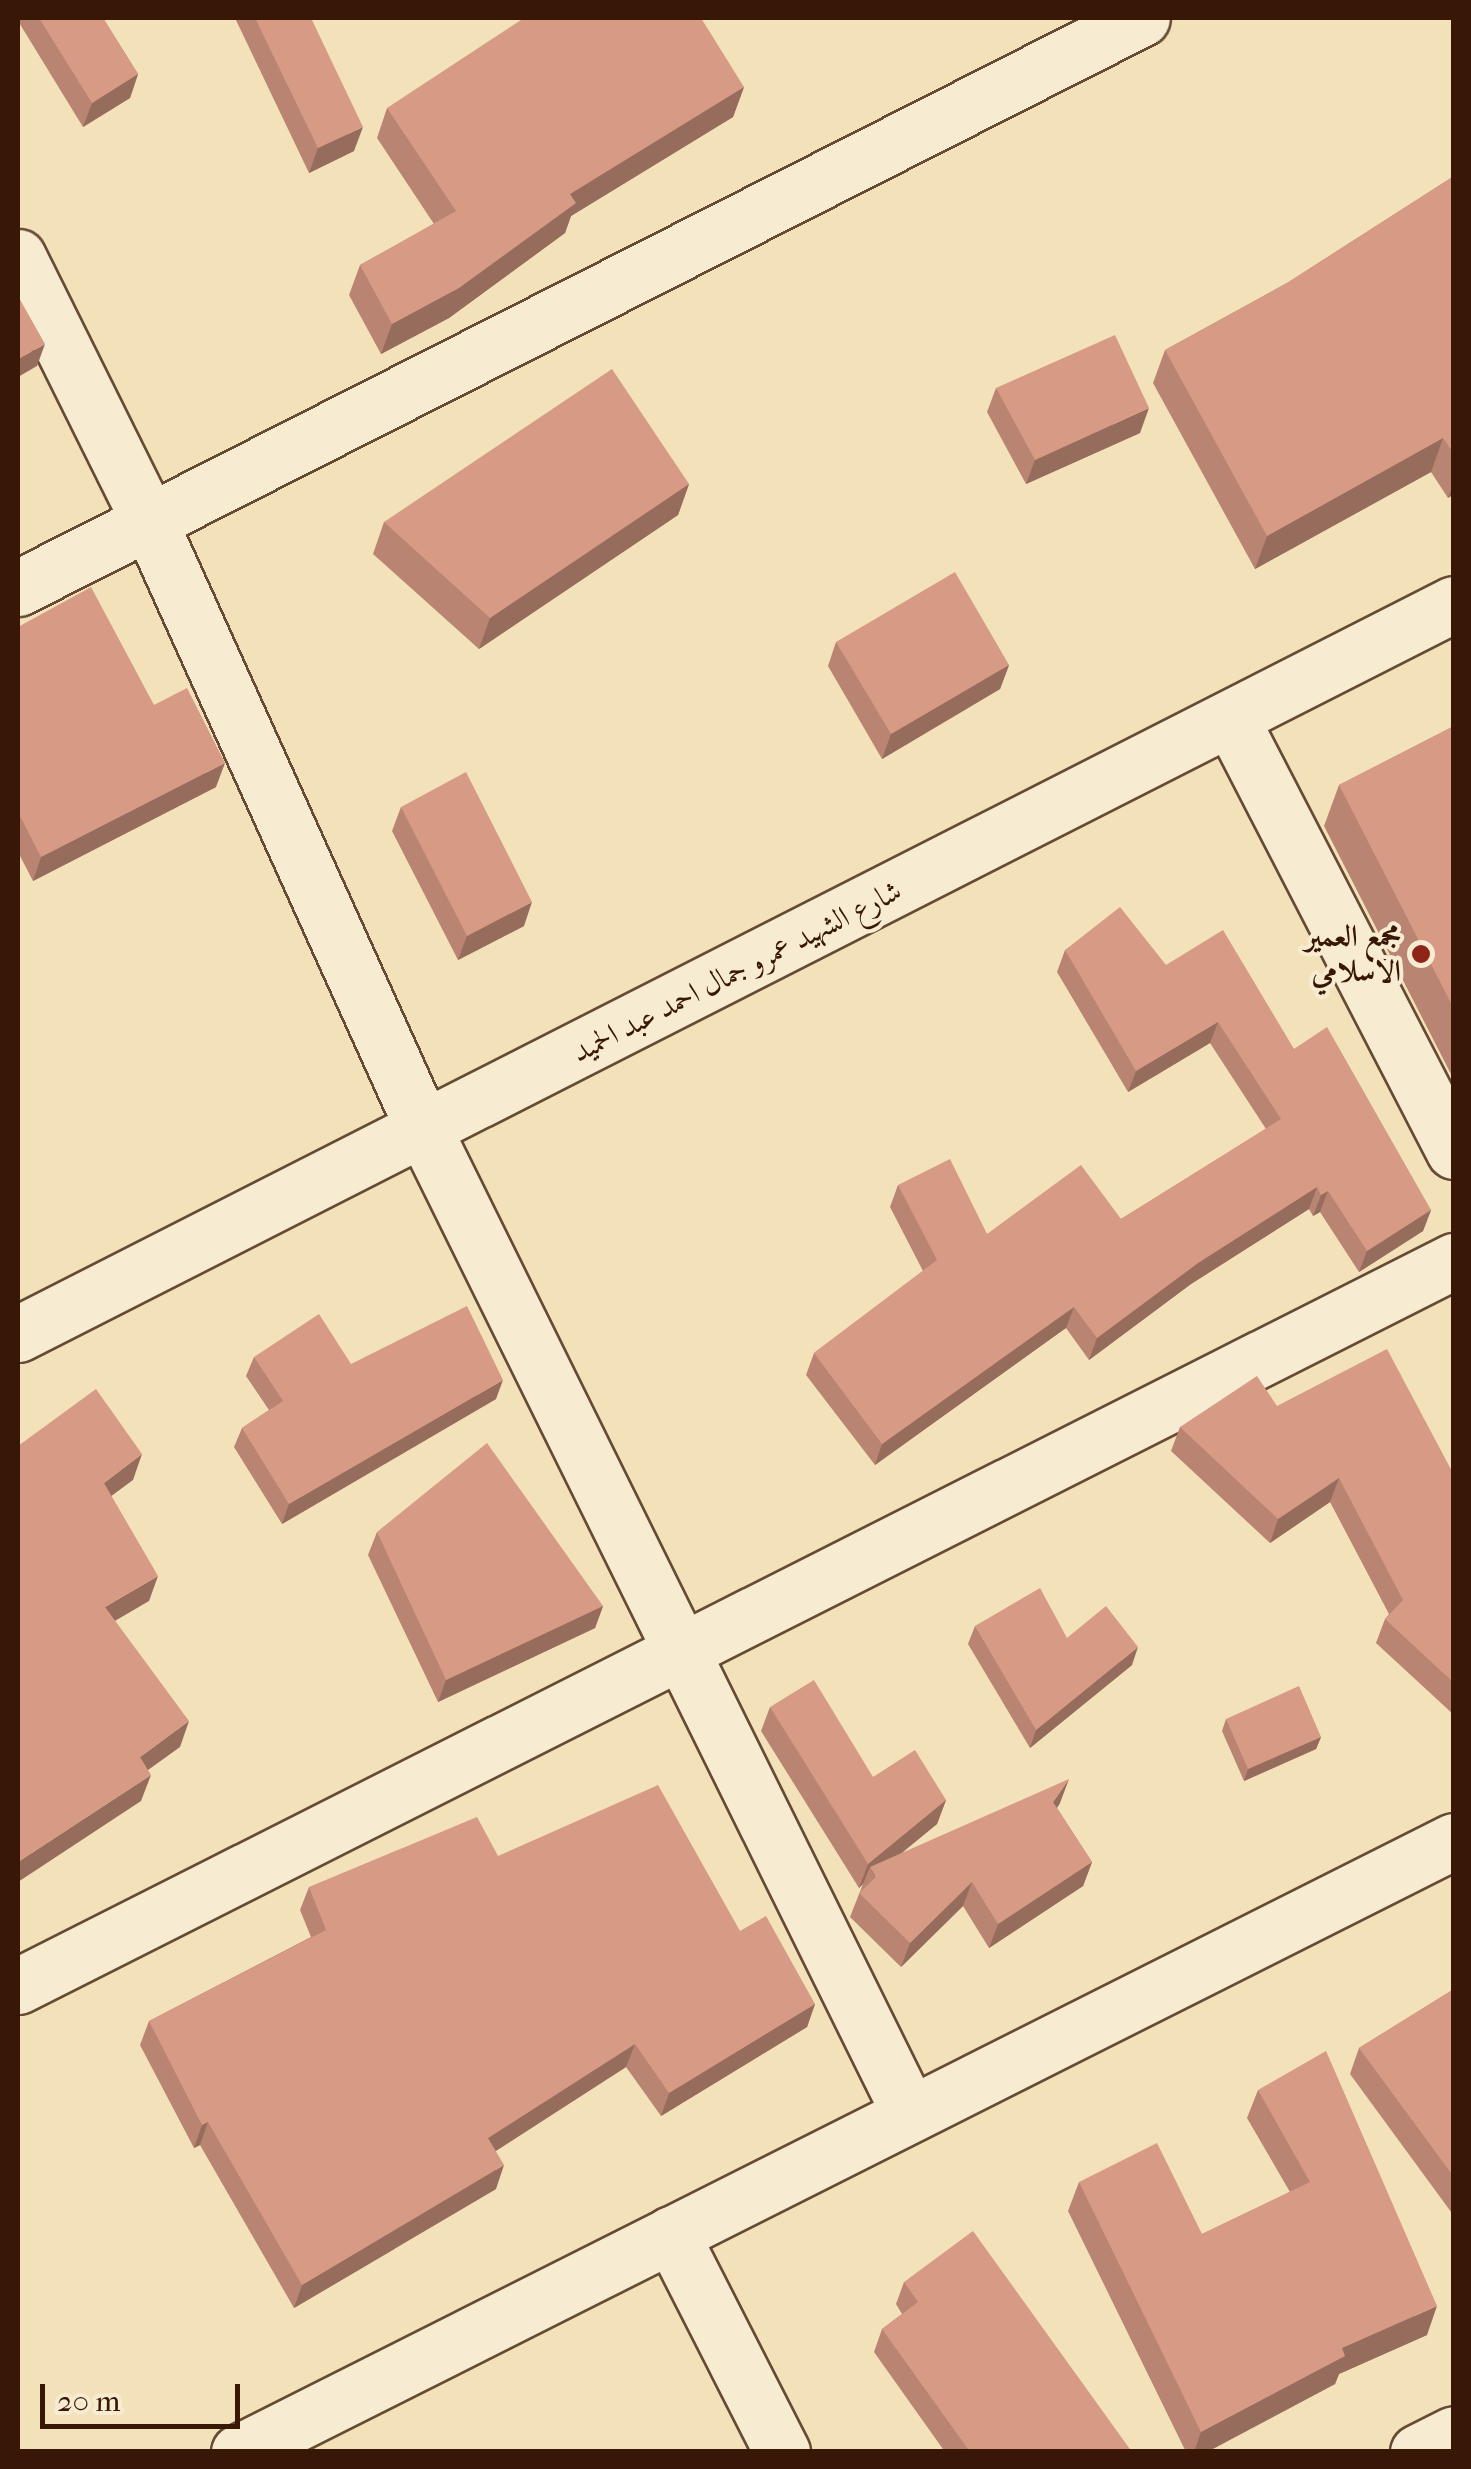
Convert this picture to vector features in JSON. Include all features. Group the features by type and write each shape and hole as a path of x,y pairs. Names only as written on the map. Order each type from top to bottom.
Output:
{"street":[{"path":"18,588 1142,18"},
{"path":"18,257 149,520 424,1130 910,2114"},
{"name":"شارع الشهيد عمرو جمال احمد عبد الحميد","path":"18,1334 1232,721 1454,604"},
{"path":"1232,721 1454,1151"},
{"path":"18,1986 1454,1260"},
{"path":"239,2452 1454,1841"},
{"path":"671,2234 782,2452"},
{"path":"1418,2452 1454,2434"}],"building":[{"path":"39,18 103,18 138,74 92,103"},
{"path":"255,18 311,18 363,127 318,148"},
{"path":"524,18 701,18 744,87 570,194 576,203 459,288 392,324 360,265 456,211 387,108"},
{"path":"1454,176 1454,454 1443,438 1267,536 1165,350 1287,283"},
{"path":"18,296 45,344 18,359"},
{"path":"1115,335 1149,408 1035,460 996,388"},
{"path":"612,369 689,484 490,618 384,522"},
{"path":"955,572 1009,665 891,734 836,642"},
{"path":"91,587 154,705 187,688 225,763 41,857 18,812 18,627"},
{"name":"مجمع العمير الاسلامي","path":"1454,726 1454,1009 1339,785"},
{"path":"466,772 532,902 467,936 401,807"},
{"path":"1120,907 1166,965 1223,930 1294,1049 1327,1027 1431,1210 1367,1251 1328,1191 1321,1195 1317,1187 1198,1263 1097,1338 1074,1307 882,1444 814,1353 937,1260 898,1185 950,1159 987,1234 1081,1165 1121,1219 1281,1119 1218,1022 1136,1071 1065,950"},
{"path":"467,1306 503,1380 289,1504 242,1428 283,1401 254,1357 319,1314 351,1364"},
{"path":"1387,1349 1454,1475 1454,1683 1385,1619 1403,1600 1339,1478 1278,1519 1180,1427 1257,1376 1277,1406"},
{"path":"96,1389 142,1454 104,1483 158,1576 105,1607 189,1721 140,1757 151,1775 18,1862 18,1446"},
{"path":"487,1443 603,1606 446,1680 377,1532"},
{"path":"1040,1588 1067,1638 1106,1606 1138,1647 1036,1730 975,1626"},
{"path":"814,1680 873,1777 915,1750 946,1800 868,1864 770,1707"},
{"path":"1299,1686 1321,1737 1248,1769 1226,1719"},
{"path":"1069,1779 1053,1802 1092,1862 998,1924 972,1882 910,1943 859,1893 876,1877 870,1867"},
{"path":"658,1785 740,1931 766,1916 815,2004 669,2093 635,2044 488,2138 504,2165 302,2285 208,2122 202,2125 149,2021 326,1930 309,1887 477,1817 498,1856"},
{"path":"1454,1989 1454,2177 1359,2048"},
{"path":"1326,2051 1437,2306 1342,2348 1345,2356 1201,2432 1079,2182 1157,2143 1202,2234 1310,2182 1258,2090"},
{"path":"973,2231 1132,2452 965,2452 968,2449 882,2329 918,2302 904,2282"}],"place":[{"name":"مجمع العمير الاسلامي","path":"1421,954"}]}
